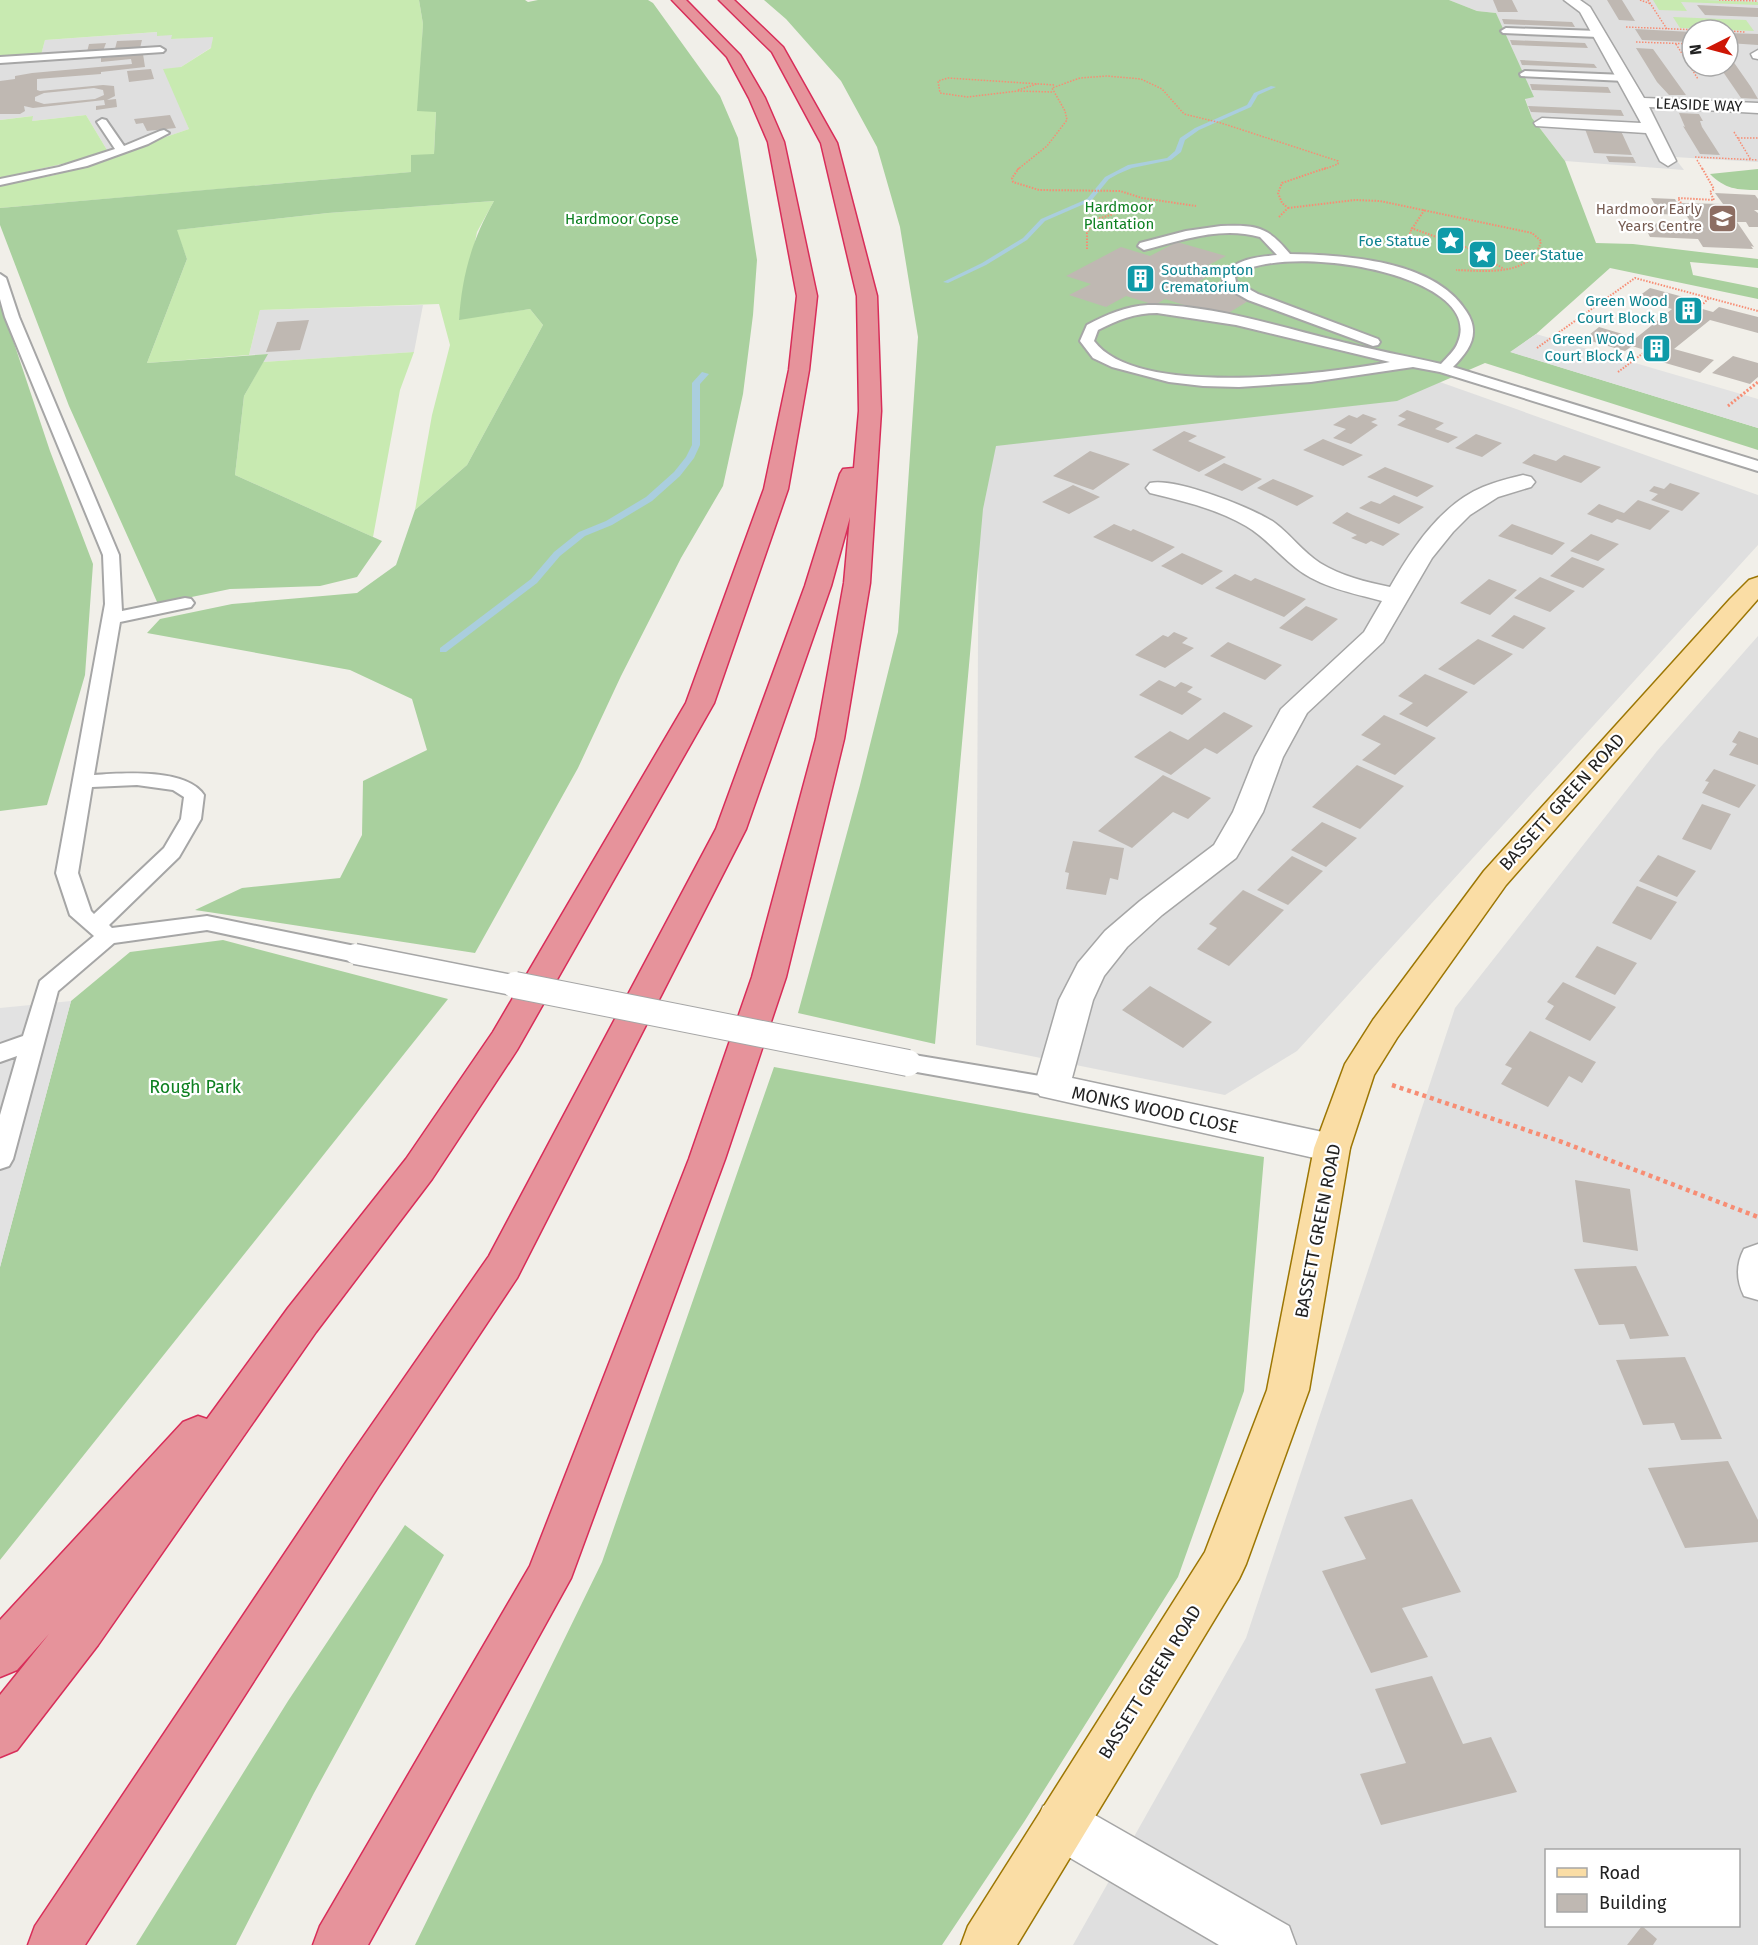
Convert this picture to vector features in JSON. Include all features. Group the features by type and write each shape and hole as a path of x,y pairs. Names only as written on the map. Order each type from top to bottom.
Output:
{"highway":[{"path":"0,1733 82,1629 302,1320 419,1169 505,1041 700,703 776,489 799,370 807,296 776,142 757,98 733,55 679,0"},
{"path":"339,1945 548,1578 707,1159 769,977 830,739 857,583 870,411 867,296 829,143 807,99 778,51 726,0"},
{"path":"54,1945 363,1473 503,1267 731,829 818,586 870,411"},
{"path":"0,1654 302,1320"}],"main road":[{"name":"BASSETT GREEN ROAD","path":"987,1945 1223,1564 1288,1390 1332,1149 1357,1073 1385,1029 1495,878 1758,585"}],"street":[{"name":"LEASIDE WAY","path":"1571,0 1581,5 1599,34 1639,102 1666,158"},
{"name":"LEASIDE WAY","path":"1639,102 1758,108"},
{"name":"LEASIDE WAY","path":"1542,123 1652,128"},
{"path":"1463,482 1490,492"},
{"name":"MONKS WOOD CLOSE","path":"1332,1149 1052,1087 1076,1000 1090,971 1116,939 1225,850 1248,812 1269,758 1295,709 1374,636 1421,555 1445,526 1462,510 1490,492 1523,482"},
{"path":"1158,488 1236,511 1265,527 1316,571 1349,585 1398,597"},
{"path":"1176,518 1198,498"},
{"path":"1758,1260 1758,1284"},
{"path":"1061,1824 1270,1945"}],"lane":[{"path":"1506,31 1599,34"},
{"path":"0,60 159,50"},
{"path":"1525,74 1625,78"},
{"path":"102,122 121,150"},
{"path":"0,182 62,168 121,150 164,133"},
{"path":"1144,246 1161,239 1215,230 1252,231 1271,239 1286,258"},
{"path":"1414,362 1407,355 1253,297 1230,284 1228,277 1244,264 1286,258 1306,258 1402,273 1434,286 1453,303 1466,321 1467,335 1461,352 1444,369"},
{"path":"0,278 12,317 111,555 114,604 67,873 81,915 102,931 207,923 908,1063 1052,1087"},
{"path":"1414,362 1300,380 1209,381 1159,377 1116,364 1098,355 1087,340 1092,328 1112,318 1137,311 1169,310 1252,324 1389,359 1414,362 1444,369 1758,466"},
{"path":"112,618 185,603"},
{"path":"0,1159 48,987 102,931 172,852 191,819 194,795 178,785 137,779 83,781"},
{"path":"0,1053 33,1041"}],"path":[{"path":"1640,0 1652,5"},
{"path":"1648,0 1667,29"},
{"path":"1719,0 1758,2"},
{"path":"1599,34 1680,29"},
{"path":"1599,34 1680,44"},
{"path":"1676,44 1715,106"},
{"path":"1040,84 991,95 943,94 940,93 938,81 948,78 1056,85 1080,78 1107,76 1141,80 1162,89 1184,114 1221,123 1338,161 1338,164 1328,169 1282,183 1278,193 1282,203 1288,208"},
{"path":"1052,92 1056,85"},
{"path":"1015,91 1052,92"},
{"path":"1052,92 1065,109 1067,120 1047,146 1015,171 1012,178 1019,185 1039,190 1119,191 1156,201 1199,207"},
{"path":"1738,138 1758,138"},
{"path":"1681,203 1678,198 1714,200 1710,192 1714,189 1696,157"},
{"path":"1666,158 1758,160"},
{"path":"1263,234 1288,208 1365,200 1425,209 1532,232 1541,241 1541,248 1536,256 1524,264 1504,270 1431,268 1402,273"},
{"path":"1087,249 1087,233 1094,220 1156,201"},
{"path":"1425,209 1411,228 1410,246 1431,268"},
{"path":"1411,228 1468,248 1504,270"},
{"path":"1537,348 1635,278 1758,311"},
{"path":"1699,308 1709,298"},
{"path":"1618,372 1646,351"},
{"path":"1728,405 1758,382"},
{"path":"1357,1073 1562,1142 1758,1217"}],"shaded area":[{"path":"1449,0 1758,0 1758,162 1674,157 1684,170 1565,161 1532,118 1496,13 1477,11"},
{"path":"158,32 157,35 172,35 172,39 213,36 212,47 181,67 181,109 189,129 117,154 107,150 86,115 32,121 32,116 0,120 0,57 41,55 45,40"},
{"path":"423,305 414,352 263,362 267,354 249,355 260,310"},
{"path":"1536,334 1758,399 1758,428 1510,352"},
{"path":"1423,376 1758,495 1758,545 1297,1051 1225,1095 976,1045 979,441"},
{"path":"1758,636 1758,1945 1073,1945 1246,1638 1455,1008 1657,751"},
{"path":"71,1001 0,1267 0,1008"}],"green space":[{"path":"0,0 419,0 423,24 418,111 436,111 434,154 412,172 0,208 0,185 55,175 189,129 163,69 181,67 211,48 213,37 171,39 172,35 157,36 157,32 45,40 41,55 0,57"},
{"name":"Hardmoor Copse","path":"419,0 525,0 528,2 538,0 648,0 653,3 720,96 738,138 757,260 743,394 723,486 681,558 621,676 578,768 475,953 195,910 242,888 340,878 362,835 363,781 427,750 412,699 350,670 147,633 160,619 232,604 357,593 396,565 415,510 467,465 543,325 530,309 459,320 469,258 494,201 328,213 177,230 187,259 147,363 268,354 244,396 235,475 382,541 357,577 320,586 230,589 158,604 69,406 0,225 0,208 411,172 411,155 434,154 436,112 417,111 423,24"},
{"name":"Hardmoor Plantation","path":"764,0 1449,0 1477,11 1496,13 1534,97 1525,99 1532,118 1565,161 1596,243 1633,244 1758,259 1758,268 1690,262 1693,275 1758,288 1758,299 1610,268 1536,334 1511,352 1758,428 1758,450 1485,363 1397,401 996,446 983,509 935,1044 798,1013 860,785 898,632 918,337 900,227 877,147 841,81 786,19"},
{"path":"1653,0 1758,2 1758,5 1681,2 1687,11 1659,10"},
{"path":"1673,17 1697,18 1680,18 1680,28"},
{"path":"1740,20 1746,20 1754,31 1740,30"},
{"path":"86,115 107,150 75,161 0,178 0,120 33,116 32,121"},
{"path":"1758,169 1758,190 1732,188 1710,174"},
{"path":"494,201 477,232 459,319 530,309 543,325 467,465 415,510 432,415 450,345 439,304 260,310 249,355 147,363 187,259 176,230 328,213"},
{"path":"0,301 50,451 93,564 85,675 47,805 0,811"},
{"path":"414,352 400,390 373,537 235,475 244,396 263,362"},
{"name":"Rough Park","path":"223,940 448,999 0,1560 0,1267 71,1001 130,952"},
{"path":"774,1067 1264,1157 1244,1391 1178,1577 1024,1822 942,1945 415,1945 602,1562"},
{"path":"405,1525 444,1555 314,1793 236,1945 136,1945 288,1701"}],"building":[{"path":"1493,0 1512,0 1518,12 1498,12"},
{"path":"1607,0 1622,0 1635,21 1619,20"},
{"path":"1697,5 1758,8 1758,17 1705,15"},
{"path":"1502,19 1572,22 1575,27 1504,24"},
{"path":"1635,29 1680,31 1680,42 1642,40"},
{"path":"1740,33 1758,34 1758,45 1740,44"},
{"path":"142,40 140,48 115,49 117,41"},
{"path":"1510,40 1585,43 1588,48 1512,45"},
{"path":"106,43 103,51 87,52 89,44"},
{"path":"1636,48 1653,49 1686,95 1669,95 1657,82"},
{"path":"143,54 145,67 101,72 101,74 37,79 37,90 114,86 115,96 107,100 116,99 117,107 96,110 96,106 105,105 104,100 33,108 24,106 25,111 20,114 0,114 0,81 32,73 132,64 131,59 101,62 101,58","holes":["94,88 103,90 104,95 95,99 44,104 35,101 35,97 44,93"]},
{"path":"1520,60 1594,64 1597,68 1522,65"},
{"path":"151,69 154,79 129,82 127,71"},
{"path":"1740,71 1758,99 1741,98 1727,78 1740,78"},
{"path":"1530,84 1608,87 1611,93 1532,90"},
{"path":"1528,106 1621,110 1624,116 1531,112"},
{"path":"1679,113 1699,114 1703,121 1700,121 1702,127 1720,155 1700,154 1683,126 1685,127"},
{"path":"170,115 176,128 147,131 143,123 136,124 134,119"},
{"path":"1585,129 1621,131 1632,155 1594,153"},
{"path":"1606,156 1633,157 1636,163 1609,162"},
{"name":"Hardmoor Early Years Centre","path":"1715,193 1755,195 1758,199 1758,210 1754,210 1758,213 1758,227 1749,227 1746,222 1737,222 1754,247 1751,246 1753,249 1703,247 1698,239 1650,237 1643,223 1693,225 1686,215 1660,214 1651,198 1675,199 1677,203 1723,204"},
{"name":"Southampton Crematorium","path":"1177,242 1226,256 1197,271 1210,275 1198,282 1253,298 1222,317 1165,299 1155,305 1126,296 1106,307 1069,295 1091,284 1066,276 1121,247 1150,256"},
{"path":"1650,288 1691,299 1685,304 1713,312 1719,307 1758,317 1758,333 1710,320 1674,349 1714,360 1700,373 1655,360 1661,355 1632,346 1625,351 1584,339 1599,327 1636,338 1672,309 1635,299"},
{"path":"309,320 300,350 266,352 277,322"},
{"path":"1733,356 1758,363 1758,377 1750,384 1712,373"},
{"path":"1407,410 1444,423 1435,429 1458,437 1448,443 1397,425 1406,419 1398,416"},
{"path":"1363,414 1377,419 1371,422 1378,425 1351,444 1333,438 1346,429 1333,425 1349,415 1357,418"},
{"path":"1184,431 1197,436 1188,441 1226,457 1199,472 1152,450"},
{"path":"1476,434 1502,443 1482,457 1455,448"},
{"path":"1323,439 1363,455 1343,466 1303,450"},
{"path":"1090,451 1130,464 1093,490 1053,476"},
{"path":"1534,454 1556,461 1564,455 1601,467 1581,483 1522,463"},
{"path":"1224,463 1262,479 1242,491 1204,475"},
{"path":"1385,467 1434,486 1417,497 1367,477"},
{"path":"1273,479 1314,496 1297,506 1257,488"},
{"path":"1670,483 1700,493 1682,511 1651,500 1658,494 1649,491 1654,486 1664,489"},
{"path":"1073,485 1100,497 1069,514 1042,502"},
{"path":"1394,495 1424,507 1399,524 1359,508 1371,501 1380,504"},
{"path":"1638,500 1670,511 1650,530 1617,519 1612,523 1587,514 1599,504 1624,513"},
{"path":"1347,512 1400,534 1383,546 1371,541 1366,544 1351,538 1357,535 1332,523"},
{"path":"1114,524 1131,531 1133,529 1175,547 1152,562 1093,537"},
{"path":"1512,524 1565,543 1552,555 1498,536"},
{"path":"1591,534 1619,544 1598,561 1570,551"},
{"path":"1182,553 1223,571 1202,585 1161,566"},
{"path":"1572,557 1605,569 1583,588 1550,576"},
{"path":"1235,574 1251,581 1255,578 1306,599 1284,617 1215,588"},
{"path":"1540,577 1575,591 1550,612 1514,598"},
{"path":"1489,579 1517,590 1490,615 1460,603"},
{"path":"1306,606 1338,619 1312,641 1279,628"},
{"path":"1514,615 1546,628 1523,649 1491,636"},
{"path":"1174,632 1188,638 1182,643 1194,648 1165,668 1135,655 1163,635 1168,637"},
{"path":"1478,639 1513,654 1474,685 1438,669"},
{"path":"1228,642 1282,665 1265,680 1210,656"},
{"path":"1425,674 1468,692 1427,727 1399,714 1413,703 1398,696"},
{"path":"1159,680 1175,687 1181,682 1193,687 1187,692 1202,699 1182,715 1139,695"},
{"path":"1224,712 1253,726 1217,754 1205,748 1171,775 1134,757 1170,731 1188,740"},
{"path":"1384,715 1436,738 1395,775 1362,760 1381,744 1361,735"},
{"path":"1739,731 1758,738 1758,765 1729,755 1737,744 1732,742"},
{"path":"1357,765 1404,786 1360,829 1312,807"},
{"path":"1714,769 1756,785 1739,808 1702,793 1709,782 1705,781"},
{"path":"1163,775 1211,798 1188,819 1173,812 1132,848 1098,831"},
{"path":"1702,804 1731,814 1711,850 1682,839"},
{"path":"1322,822 1357,838 1326,867 1291,850"},
{"path":"1073,841 1124,848 1118,880 1110,878 1106,895 1066,889 1069,873 1065,872"},
{"path":"1658,855 1696,871 1677,897 1639,881"},
{"path":"1292,856 1323,871 1288,905 1257,890"},
{"path":"1637,886 1677,902 1651,940 1612,923"},
{"path":"1243,890 1284,910 1229,966 1197,949 1217,928 1209,924"},
{"path":"1597,946 1637,963 1615,995 1575,977"},
{"path":"1563,982 1616,1007 1590,1041 1545,1019 1554,1006 1547,1002"},
{"path":"1150,986 1212,1022 1183,1048 1122,1010"},
{"path":"1530,1031 1596,1062 1582,1083 1569,1076 1548,1107 1501,1084 1512,1068 1505,1065"},
{"path":"1575,1180 1630,1189 1638,1251 1583,1242"},
{"path":"1636,1266 1669,1336 1630,1339 1624,1324 1599,1325 1574,1269"},
{"path":"1685,1357 1722,1439 1681,1440 1674,1423 1643,1425 1616,1360"},
{"path":"1728,1461 1758,1520 1758,1542 1685,1548 1648,1468"},
{"path":"1412,1499 1461,1592 1402,1608 1428,1657 1371,1673 1322,1571 1366,1559 1344,1517"},
{"path":"1432,1676 1463,1744 1491,1737 1517,1792 1381,1825 1360,1774 1406,1763 1375,1689"},
{"path":"1641,1927 1657,1939 1653,1945 1627,1945"}],"waterway":[{"path":"946,282 984,264 1025,239 1043,220 1089,200 1107,178 1116,173 1130,166 1169,159 1178,152 1182,139 1197,129 1249,106 1256,94 1273,87"},
{"path":"443,650 534,581 557,554 582,534 609,523 649,499 677,474 690,458 696,445 696,383 705,374"}],"place":[{"name":"Hardmoor Early Years Centre","path":"1723,218"},
{"name":"Foe Statue","path":"1451,241"},
{"name":"Deer Statue","path":"1483,255"},
{"name":"Southampton Crematorium","path":"1140,279"},
{"name":"Green Wood Court Block B","path":"1689,310"},
{"name":"Green Wood Court Block A","path":"1656,348"}]}
